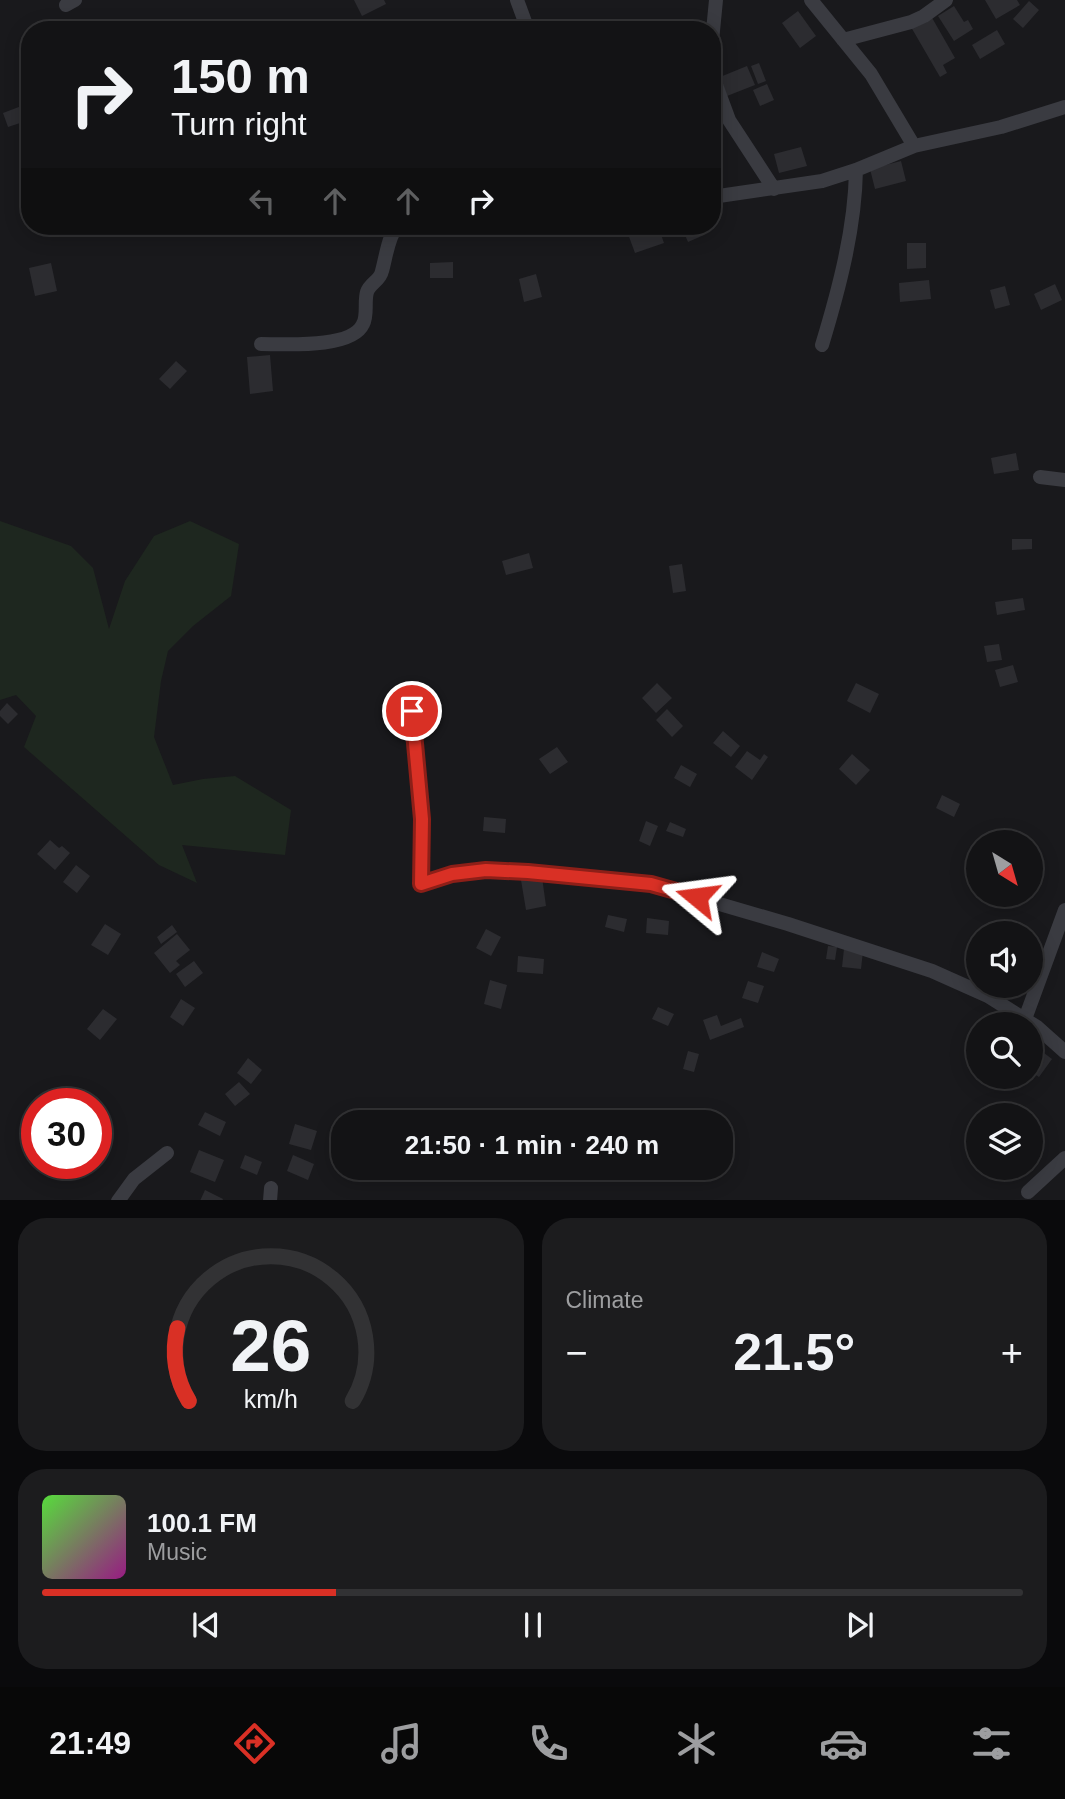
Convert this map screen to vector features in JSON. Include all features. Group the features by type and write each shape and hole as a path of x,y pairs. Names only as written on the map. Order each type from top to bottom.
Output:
{"street":[{"path":"517,0 524,21"},
{"path":"714,21 716,0"},
{"path":"811,0 870,74 914,146"},
{"path":"843,40 911,22 946,0"},
{"path":"721,98 729,120 774,189"},
{"path":"721,196 821,181 914,146 1001,127 1065,107"},
{"path":"822,345 841,285 856,188 856,170"},
{"path":"261,344 313,344 346,338 357,333 364,324 367,290 381,277 391,235"},
{"path":"1040,477 1065,480"},
{"path":"412,711 422,819 421,884 452,874 486,870 651,884 788,924 932,971 988,996 1014,1012"},
{"path":"1028,1012 1065,910"},
{"path":"1043,1032 1065,1052"},
{"path":"118,1200 134,1178 167,1153"},
{"path":"1028,1192 1065,1158"}],"shaded area":[{"path":"0,521 71,546 93,568 109,629 125,581 154,536 190,521 239,544 231,596 193,626 168,651 154,737 173,785 235,776 291,810 285,855 182,845 197,883 159,865 24,747 36,716 16,695 0,700"}],"building":[{"path":"354,0 384,0 386,4 362,16"},
{"path":"985,0 1017,0 1020,5 996,19"},
{"path":"1029,1 1039,10 1023,28 1013,19"},
{"path":"954,6 964,22 968,20 973,29 954,41 938,16"},
{"path":"798,11 816,36 800,48 782,23"},
{"path":"931,16 955,58 943,65 947,73 940,77 911,27"},
{"path":"997,30 1005,44 980,59 972,45"},
{"path":"759,63 766,81 758,84 751,66"},
{"path":"747,66 755,85 727,96 721,77"},
{"path":"767,84 774,100 760,106 753,90"},
{"path":"21,106 21,123 8,127 3,113"},
{"path":"801,147 807,166 779,173 774,154"},
{"path":"901,161 906,181 875,189 870,169"},
{"path":"628,235 661,235 664,243 635,253"},
{"path":"685,235 704,235 688,242"},
{"path":"907,243 926,243 926,268 907,269"},
{"path":"453,262 453,278 430,278 430,263"},
{"path":"51,263 57,291 35,296 29,268"},
{"path":"536,274 542,297 524,302 519,279"},
{"path":"929,280 931,299 900,302 899,283"},
{"path":"1055,284 1062,300 1041,310 1034,294"},
{"path":"1005,286 1010,305 995,309 990,290"},
{"path":"270,355 273,391 250,394 247,357"},
{"path":"176,361 187,371 170,389 159,379"},
{"path":"1016,453 1019,470 994,474 991,458"},
{"path":"1012,539 1032,539 1032,549 1012,550"},
{"path":"529,553 533,568 506,575 502,561"},
{"path":"682,564 686,591 673,593 669,566"},
{"path":"1023,598 1025,610 997,615 995,602"},
{"path":"999,644 1002,660 987,662 984,646"},
{"path":"1013,665 1018,682 1000,687 995,670"},
{"path":"657,683 672,698 656,713 642,698"},
{"path":"856,683 879,694 870,713 847,701"},
{"path":"7,703 18,714 8,724 0,716 0,711"},
{"path":"667,709 683,726 672,737 656,720"},
{"path":"723,731 740,746 731,757 713,743"},
{"path":"557,747 568,762 550,774 539,759"},
{"path":"747,751 760,760 764,754 768,757 752,780 735,767"},
{"path":"852,754 870,770 856,785 839,769"},
{"path":"681,765 697,774 690,787 674,778"},
{"path":"942,795 960,804 954,817 936,808"},
{"path":"484,817 506,819 505,833 483,831"},
{"path":"646,821 658,826 650,846 639,841"},
{"path":"670,822 686,829 683,837 666,831"},
{"path":"50,840 70,853 55,870 37,854"},
{"path":"76,865 90,876 77,893 63,882"},
{"path":"542,877 546,906 526,910 521,880"},
{"path":"608,915 627,919 624,932 605,927"},
{"path":"647,918 669,921 668,935 646,933"},
{"path":"105,924 121,934 108,955 91,945"},
{"path":"172,925 177,932 161,944 157,937"},
{"path":"486,929 501,937 491,956 476,948"},
{"path":"177,934 190,950 176,961 180,965 170,973 154,953"},
{"path":"828,946 837,947 835,960 826,959"},
{"path":"844,949 863,951 861,969 842,967"},
{"path":"762,952 779,959 774,972 757,967"},
{"path":"518,956 544,959 543,974 517,972"},
{"path":"194,961 203,973 185,987 176,974"},
{"path":"490,980 507,985 501,1009 484,1004"},
{"path":"748,981 764,986 758,1003 742,998"},
{"path":"181,999 195,1008 183,1026 170,1017"},
{"path":"658,1007 674,1014 668,1026 652,1019"},
{"path":"103,1009 117,1019 100,1040 87,1029"},
{"path":"717,1015 721,1026 741,1018 744,1027 710,1040 703,1020"},
{"path":"688,1051 699,1054 694,1072 683,1069"},
{"path":"1043,1052 1052,1059 1043,1071"},
{"path":"248,1058 262,1070 251,1084 237,1073"},
{"path":"239,1082 250,1094 235,1106 225,1094"},
{"path":"205,1112 226,1122 220,1136 198,1125"},
{"path":"295,1124 317,1131 311,1150 289,1144"},
{"path":"199,1150 224,1160 215,1182 190,1172"},
{"path":"245,1155 262,1162 257,1175 240,1168"},
{"path":"293,1155 314,1164 308,1180 287,1171"},
{"path":"205,1190 223,1199 222,1200 200,1200"}],"route":[{"path":"412,711 422,819 421,884 452,874 486,870 651,884 697,897"}]}
